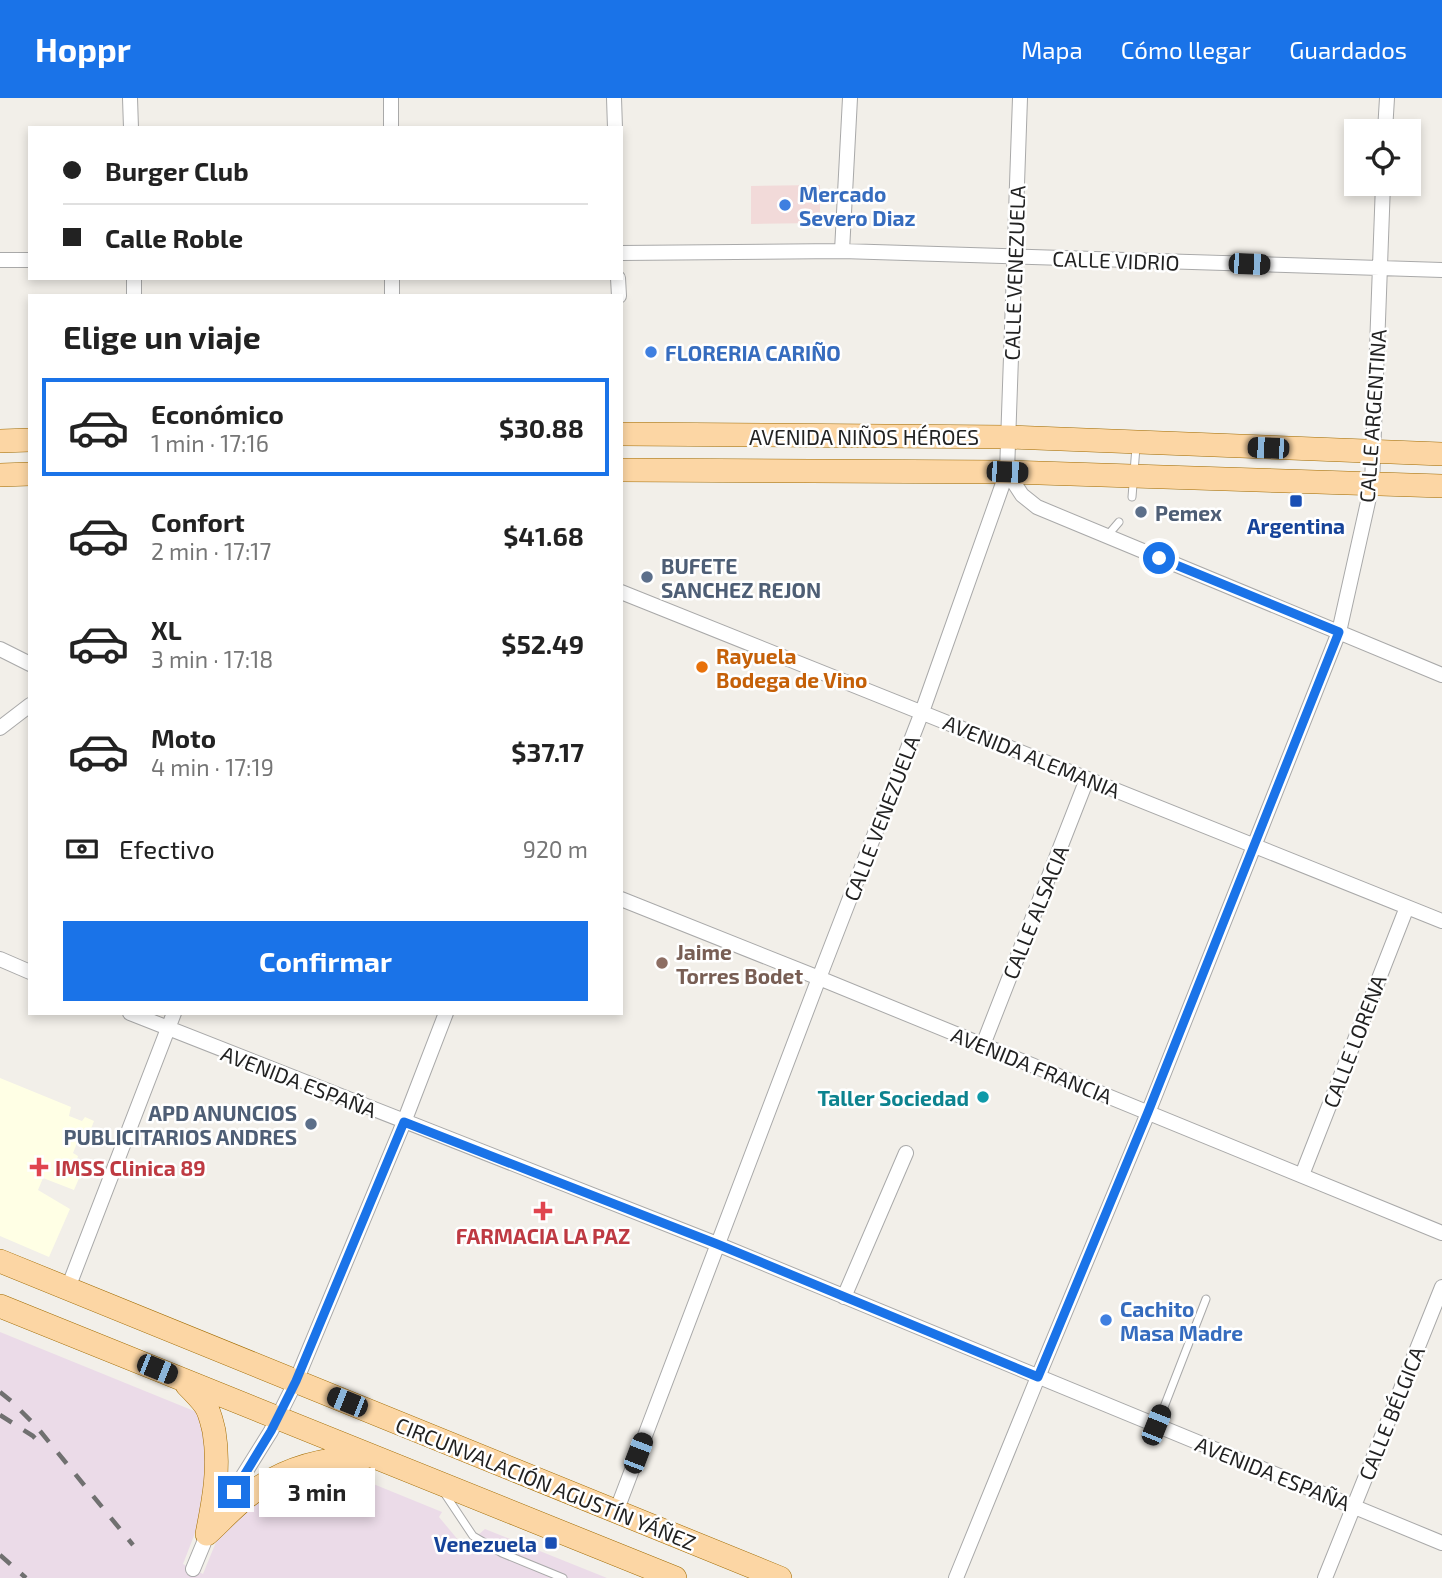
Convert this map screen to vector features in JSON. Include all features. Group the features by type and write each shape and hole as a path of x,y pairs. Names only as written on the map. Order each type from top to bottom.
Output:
{"main road":[{"name":"AVENIDA NIÑOS HÉROES","path":"623,434 1008,437 1442,454"},
{"path":"0,441 28,440"},
{"name":"AVENIDA NIÑOS HÉROES","path":"623,470 1007,472 1132,487 1372,484 1442,486"},
{"path":"0,475 28,474"},
{"name":"CIRCUNVALACIÓN AGUSTÍN YÁÑEZ","path":"0,1261 780,1578"},
{"name":"CIRCUNVALACIÓN AGUSTÍN YÁÑEZ","path":"0,1306 675,1578"},
{"path":"183,1380 206,1406 214,1432 216,1489 207,1535"},
{"path":"207,1535 245,1498 278,1477 312,1463 372,1456"}],"street":[{"path":"130,98 131,126"},
{"path":"391,98 391,126"},
{"path":"614,98 615,126"},
{"path":"842,251 850,98"},
{"name":"CALLE VENEZUELA","path":"616,1512 922,712 1007,472 1020,98"},
{"path":"1386,119 1387,98"},
{"name":"CALLE ARGENTINA","path":"956,1578 1148,1112 1339,632 1372,484 1383,196"},
{"name":"CALLE VIDRIO","path":"623,253 842,251 1442,270"},
{"path":"0,259 28,260"},
{"path":"1007,472 1022,495 1037,508 1442,675"},
{"name":"AVENIDA ALEMANIA","path":"623,593 1442,921"},
{"path":"0,649 28,663"},
{"path":"0,728 28,707"},
{"name":"CALLE ALSACIA","path":"982,1045 1087,779"},
{"name":"AVENIDA FRANCIA","path":"623,901 819,978 1442,1233"},
{"name":"CALLE LORENA","path":"1301,1175 1407,907"},
{"path":"0,959 28,971"},
{"name":"AVENIDA ESPAÑA","path":"135,1015 717,1244 1442,1543"},
{"path":"68,1288 173,1015"},
{"path":"193,1569 207,1535 278,1419 296,1381 404,1122 445,1015"},
{"path":"844,1297 906,1153"},
{"name":"CALLE BÉLGICA","path":"1325,1578 1442,1287"}],"lane":[{"path":"1132,487 1136,442"},
{"path":"1107,536 1119,522"},
{"path":"1156,1425 1206,1299"},
{"path":"437,1482 473,1536 502,1553 563,1578"}],"shaded area":[{"name":"Mercado Severo Diaz","path":"820,185 820,223 751,224 751,186"},
{"name":"IMSS Clinica 89","path":"0,1078 71,1107 69,1116 82,1121 85,1117 94,1121 89,1134 82,1131 73,1153 78,1156 75,1166 83,1169 74,1190 43,1178 38,1190 70,1209 49,1257 0,1236"},
{"path":"0,1332 199,1413 207,1436 210,1475 202,1515 183,1564 203,1574 216,1542 231,1524 265,1494 304,1475 339,1470 442,1512 439,1517 464,1547 485,1529 607,1578 0,1578"}],"railway":[{"path":"0,1392 36,1426 133,1545"},
{"path":"0,1415 33,1436 43,1447"},
{"path":"0,1555 26,1578"}],"place":[{"name":"Mercado Severo Diaz","path":"785,205"},
{"name":"FLORERIA CARIÑO","path":"651,352"},
{"name":"Argentina","path":"1296,501"},
{"name":"Pemex","path":"1141,512"},
{"name":"BUFETE SANCHEZ REJON","path":"647,577"},
{"name":"Rayuela Bodega de Vino","path":"702,667"},
{"name":"Jaime Torres Bodet","path":"662,963"},
{"name":"Taller Sociedad","path":"983,1097"},
{"name":"APD ANUNCIOS PUBLICITARIOS ANDRES","path":"311,1124"},
{"name":"IMSS Clinica 89","path":"39,1167"},
{"name":"FARMACIA LA PAZ","path":"543,1211"},
{"name":"Cachito Masa Madre","path":"1106,1320"},
{"name":"Venezuela","path":"551,1543"}],"route":[{"path":"234,1492 271,1431 296,1381 404,1122 717,1244 1038,1377 1148,1112 1339,632 1159,558"}]}
